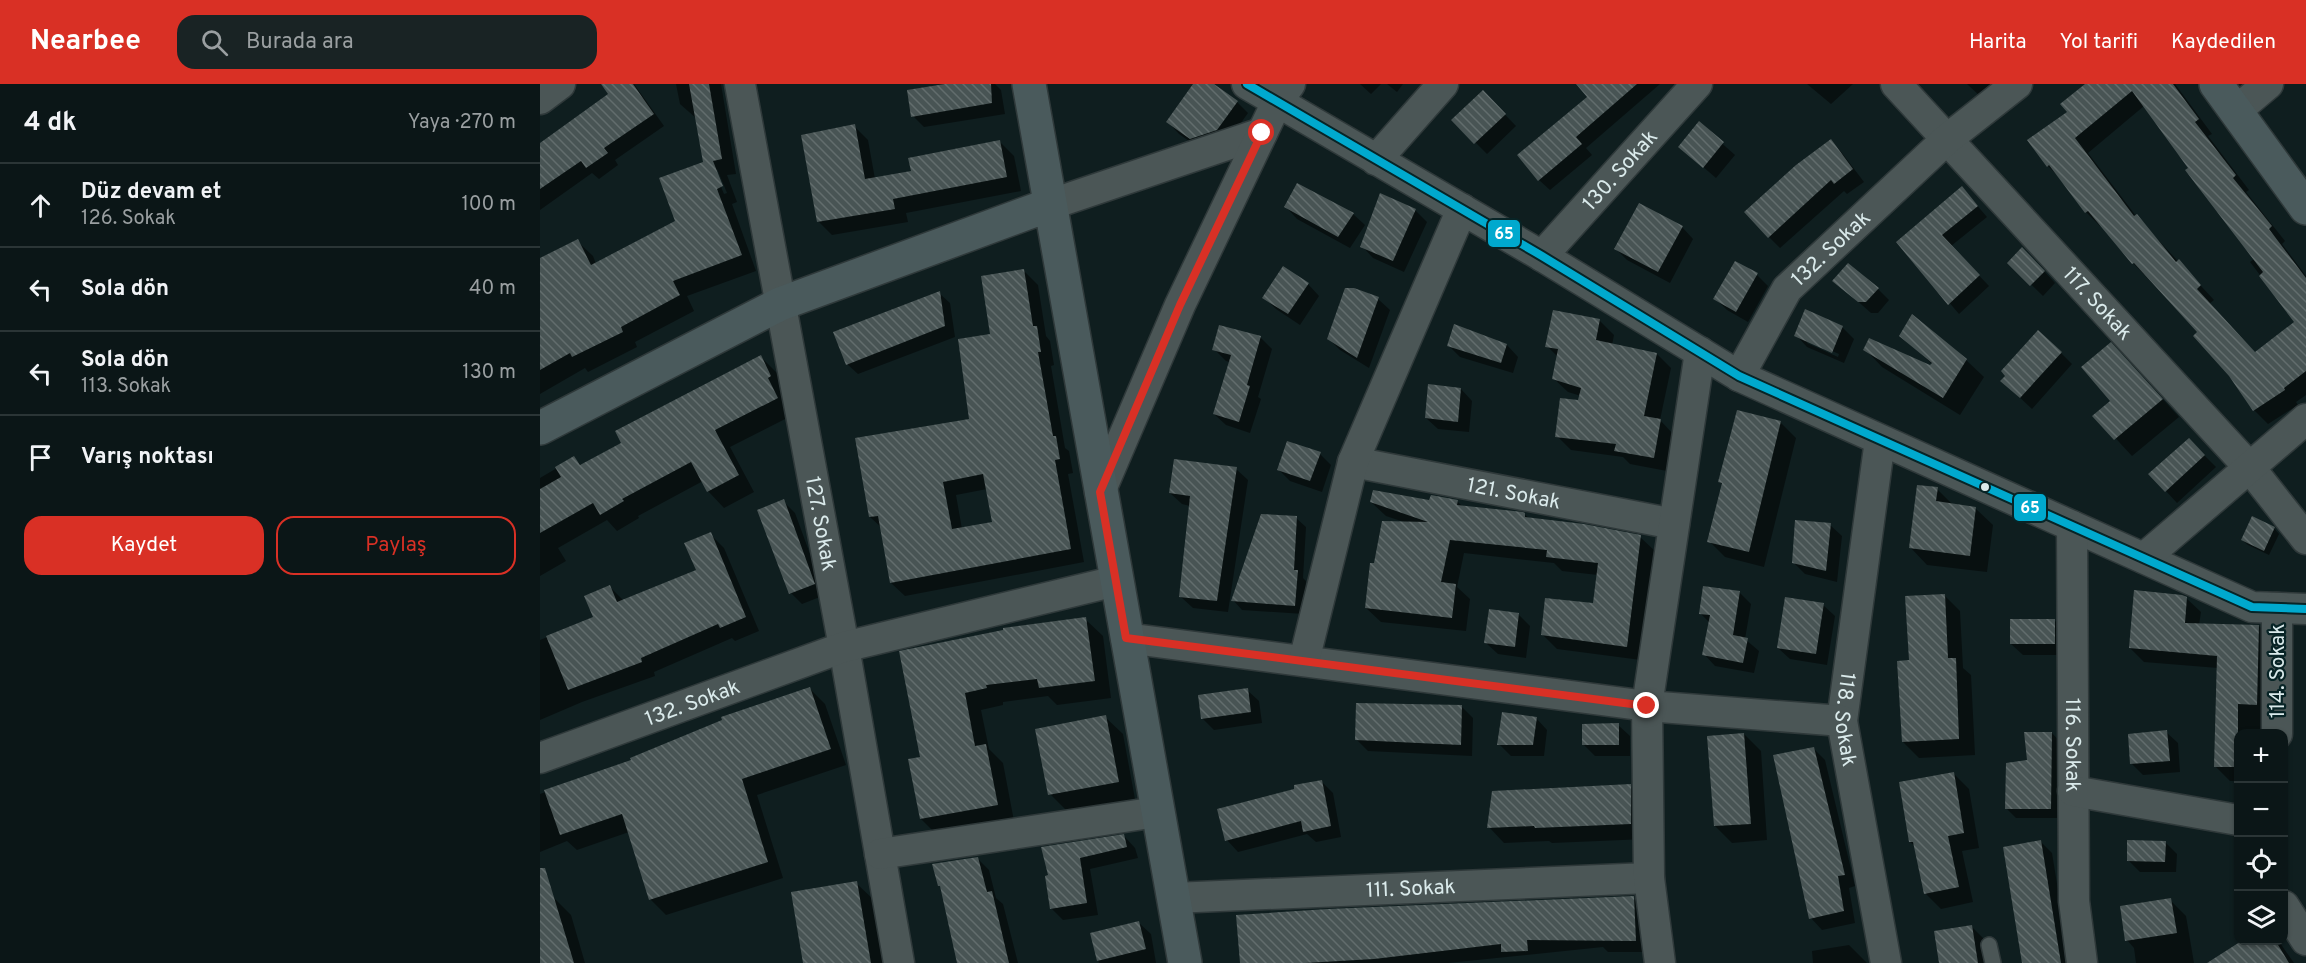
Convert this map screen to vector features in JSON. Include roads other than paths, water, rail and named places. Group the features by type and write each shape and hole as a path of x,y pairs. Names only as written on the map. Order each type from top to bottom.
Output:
{"main road":[{"path":"1029,84 1185,963"},
{"path":"2216,84 2306,208"},
{"path":"540,428 780,304 1049,206"}],"street":[{"path":"540,99 560,84"},
{"name":"127. Sokak","path":"740,84 844,647 899,963"},
{"path":"1247,84 1283,93 1376,160 1542,256 1739,376 2252,607 2291,609"},
{"path":"1376,160 1443,84"},
{"name":"130. Sokak","path":"1542,256 1697,84"},
{"name":"117. Sokak","path":"1896,84 2250,468 2306,538"},
{"name":"132. Sokak","path":"1739,376 1787,289 1946,140 2017,84"},
{"path":"2236,111 2268,84"},
{"path":"1100,492 1180,305 1283,93"},
{"path":"1049,206 1262,133"},
{"path":"1304,661 1353,462 1462,210"},
{"path":"1660,963 1648,878 1647,706 1700,352"},
{"path":"2144,558 2306,419"},
{"name":"118. Sokak","path":"1880,440 1842,721 1886,963"},
{"name":"121. Sokak","path":"1353,462 1674,524"},
{"name":"116. Sokak","path":"2072,526 2074,901 2082,963"},
{"name":"132. Sokak","path":"540,758 844,647 1116,581"},
{"name":"114. Sokak","path":"2278,729 2291,609"},
{"path":"1126,638 1647,706 1842,721"},
{"path":"2073,791 2234,819"},
{"path":"880,854 1157,812"},
{"name":"111. Sokak","path":"1173,898 1648,878"},
{"path":"2288,913 2306,940"}],"lane":[{"path":"1989,945 1993,963"}]}
